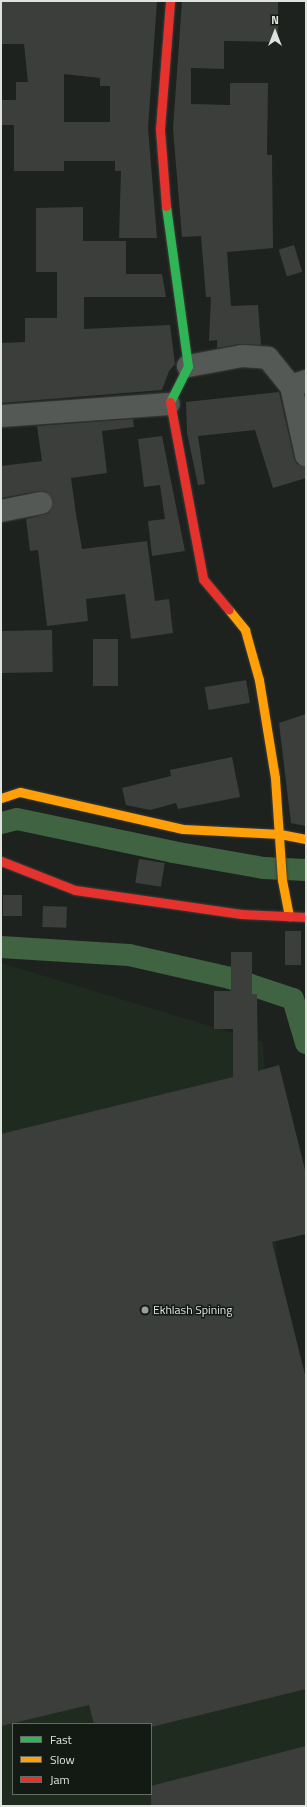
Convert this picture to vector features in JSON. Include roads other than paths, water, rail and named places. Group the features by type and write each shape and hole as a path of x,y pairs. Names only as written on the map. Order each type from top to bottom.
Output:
{"street":[{"path":"170,1 160,128 166,212 188,366 169,404 204,579 245,630 259,680 275,778 282,880 289,916"},
{"path":"188,366 242,356 268,358 298,384 306,455"},
{"path":"1,416 169,404"},
{"path":"1,511 41,503"},
{"path":"1,798 20,792 93,811 183,829 306,839"},
{"path":"1,861 75,890 241,914 306,917"}],"waterway":[{"path":"1,823 17,819 173,852 264,868 306,870"},
{"path":"1,947 129,955 230,978 293,999 306,1043"}],"place":[{"name":"Ekhlash Spining","path":"145,1310"}]}
